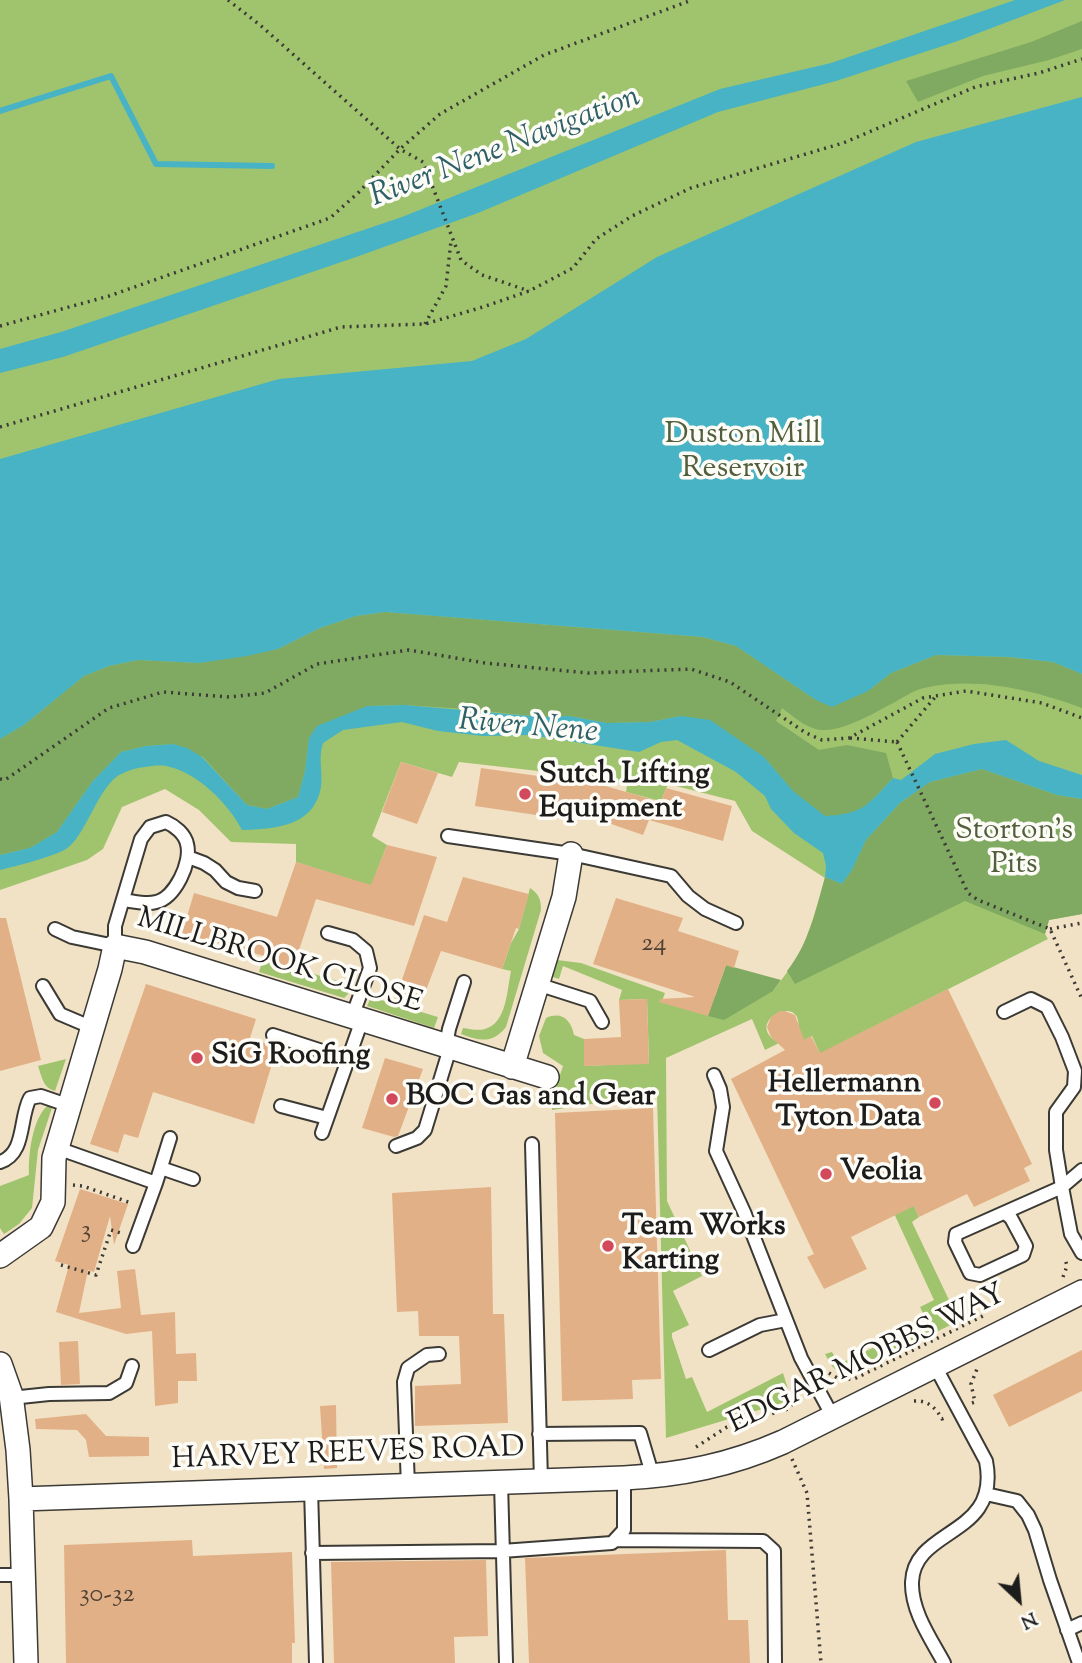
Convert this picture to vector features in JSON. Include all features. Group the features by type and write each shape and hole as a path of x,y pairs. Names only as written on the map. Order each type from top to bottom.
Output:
{"street":[{"path":"512,1066 564,897 571,854"},
{"name":"MILLBROOK CLOSE","path":"0,1256 41,1227 53,1202 54,1158 115,946 145,952 547,1077"},
{"name":"EDGAR MOBBS WAY","path":"677,1474 737,1460 783,1442 1082,1292"},
{"path":"0,1364 11,1398 21,1499 26,1663"},
{"name":"HARVEY REEVES ROAD","path":"21,1499 501,1483 677,1474"}],"lane":[{"path":"55,929 72,937 115,946 116,926 123,900 141,839 150,827 166,822 175,826 187,842 188,858 170,894 157,902 123,900"},
{"path":"448,836 571,854 671,876 688,896 705,909 736,923"},
{"path":"188,858 215,870 226,882 237,888 255,891"},
{"path":"322,1133 347,1059 370,968 366,951 353,940 328,933"},
{"path":"396,1146 417,1138 425,1130 448,1047 449,1028 464,982"},
{"path":"537,984 590,1001 602,1022"},
{"path":"43,986 60,1014 93,1028"},
{"path":"1004,1012 1031,999 1046,1007 1062,1037 1075,1071 1074,1087 1056,1112 1056,1150 1071,1234 1082,1253"},
{"path":"273,1035 347,1059"},
{"path":"714,1074 723,1107 716,1151 744,1212 801,1358 833,1418"},
{"path":"0,1162 8,1160 16,1152 26,1105 30,1098 41,1096 70,1106"},
{"path":"281,1106 327,1118"},
{"path":"133,1246 170,1139"},
{"path":"532,1144 541,1481"},
{"path":"57,1148 81,1154 156,1184"},
{"path":"161,1168 193,1179"},
{"path":"1005,1213 1011,1218 1026,1247 1023,1255 980,1275 970,1273 955,1242 956,1234 1062,1187 1082,1170"},
{"path":"709,1350 760,1325 786,1320"},
{"path":"408,1486 404,1382 408,1368 427,1355 439,1354"},
{"path":"11,1398 109,1393 126,1383 132,1366"},
{"path":"934,1366 985,1461 989,1476 986,1494 978,1511 923,1554 914,1571 914,1597 921,1619 944,1663"},
{"path":"539,1434 640,1433 653,1476"},
{"path":"312,1553 502,1551 612,1543 624,1530 625,1478"},
{"path":"501,1483 506,1663"},
{"path":"310,1489 316,1663"},
{"path":"986,1494 1017,1502 1028,1515 1079,1663"},
{"path":"615,1540 763,1541 774,1551 775,1663"},
{"path":"0,1575 24,1575"},
{"path":"1067,1630 1082,1623"}],"path":[{"path":"228,0 400,149 423,162 461,260 482,275 529,291"},
{"path":"0,326 109,296 330,218 440,114 544,55 692,0"},
{"path":"0,427 341,327 425,324 529,291 573,268 596,239 632,216 691,188 843,143 975,87 1039,73 1082,59"},
{"path":"425,324 446,286 451,239"},
{"path":"0,779 5,780 109,708 163,692 229,697 265,692 317,664 409,650 485,663 588,673 691,669 730,682 822,740 849,738 897,742"},
{"path":"849,738 923,698 966,691 1042,703 1082,718"},
{"path":"897,742 938,694"},
{"path":"897,742 968,894 1050,929 1082,923"},
{"path":"1050,929 1082,999"},
{"path":"67,1185 83,1186 131,1202 131,1208"},
{"path":"61,1265 96,1275 111,1230 121,1233"},
{"path":"1058,1281 1063,1277 1067,1266 1061,1250"},
{"path":"826,1370 839,1379 854,1379 992,1312"},
{"path":"677,1474 687,1453 727,1427 781,1412 794,1404 798,1393 793,1378"},
{"path":"783,1442 807,1493 821,1663"}],"green space":[{"name":"Duston Mill Reservoir","path":"0,0 1082,0 1082,914 1049,920 1045,934 1048,939 841,1043 919,1217 912,1222 959,1321 851,1373 838,1371 832,1366 825,1354 832,1352 839,1364 927,1322 920,1307 934,1300 812,1036 793,1046 798,1027 796,1016 789,1011 780,1012 772,1017 767,1025 768,1034 779,1043 765,1050 752,1019 666,1058 667,1201 702,1276 673,1291 689,1325 672,1333 672,1337 686,1379 692,1377 707,1412 783,1373 788,1398 782,1403 666,1438 657,1094 552,1110 552,1099 563,1066 543,1053 539,1036 546,1018 561,1016 571,1025 574,1035 584,1039 584,1066 649,1063 647,999 619,1000 622,990 563,966 559,979 553,977 557,960 581,963 665,993 662,1001 773,991 800,955 825,878 752,831 735,801 668,784 661,801 626,792 627,785 573,775 459,762 452,777 401,762 372,836 387,845 376,873 421,902 296,862 296,844 231,842 199,810 165,789 122,807 103,849 87,860 0,890"},
{"path":"1082,21 1082,49 983,76 918,102 906,81 1031,42"},
{"path":"385,612 703,637 736,646 816,700 868,691 891,673 936,655 1009,657 1053,662 1082,674 1082,708 1024,691 984,684 964,684 920,689 861,720 833,729 813,728 782,708 776,721 819,750 847,745 886,753 893,778 877,795 857,810 825,817 793,791 764,757 681,716 650,722 607,723 569,716 542,717 405,705 367,706 309,738 305,771 298,797 267,809 247,805 203,757 173,744 146,746 121,752 92,782 57,832 30,848 0,855 0,739 24,725 84,676 109,666 138,660 199,663 278,649 320,628 356,616"},
{"name":"Storton's Pits","path":"982,769 1057,795 1082,799 1082,914 1049,920 1045,934 965,901 795,984 787,971 806,938 825,877 842,884 866,840 900,803 930,782"},
{"path":"530,888 539,897 541,910 506,1027 496,1036 485,1040 461,1034 463,1028 480,1030 492,1026 502,1013 511,971 502,969 519,929"},
{"path":"263,959 345,983 348,972 353,973 348,994 344,998 259,972"},
{"path":"726,965 781,980 773,991 724,1020 708,1016"},
{"path":"371,997 438,1017 434,1028 367,1006"},
{"path":"66,1059 55,1091 51,1090 44,1082 38,1066"},
{"path":"47,1106 52,1108 38,1150 32,1208 19,1224 4,1234 0,1228 0,1186 29,1175 34,1129"}],"water":[{"path":"1015,0 1065,0 955,42 836,81 718,112 478,213 63,357 0,373 0,349 61,332 402,217 720,89 831,63"},
{"name":"Duston Mill Reservoir","path":"1082,97 1082,674 1053,662 1009,657 936,655 891,673 868,691 832,707 816,700 736,646 703,637 385,612 356,616 320,628 278,649 247,656 199,663 138,660 109,666 84,676 24,725 0,739 0,459 279,379 472,361 526,339 657,257 916,142"},
{"name":"River Nene","path":"405,705 542,717 569,716 607,723 650,722 681,716 710,720 764,757 793,791 825,816 857,810 893,778 901,780 935,754 974,744 1006,740 1039,761 1082,775 1082,799 1057,795 982,769 930,782 900,803 866,840 842,884 825,877 823,853 794,833 771,809 765,796 736,772 677,740 661,742 639,752 530,735 483,736 438,731 402,722 343,730 323,743 321,787 317,800 301,818 291,823 279,827 242,830 220,799 189,775 166,766 141,768 115,778 79,835 66,849 0,870 0,855 30,848 57,832 92,782 121,752 146,746 173,744 187,748 202,757 247,805 267,809 298,797 305,771 309,738 317,726 367,706"}],"building":[{"path":"401,762 438,773 417,824 382,812"},
{"path":"481,768 602,785 661,802 666,788 732,806 723,841 649,820 643,835 571,810 570,820 475,806"},
{"path":"387,845 437,857 414,926 316,899 293,968 263,959 264,956 182,933 194,893 277,917 296,862 371,885"},
{"path":"463,877 529,894 519,929 516,928 502,969 441,951 418,1011 394,1003 424,915 447,922"},
{"path":"616,898 683,918 678,931 739,951 734,968 726,965 708,1016 659,1002 660,999 695,997 593,964"},
{"path":"0,918 6,918 41,1060 0,1071"},
{"name":"SiG Roofing","path":"146,984 256,1019 250,1038 277,1047 254,1124 153,1092 138,1138 124,1134 118,1153 90,1144"},
{"path":"948,989 1032,1164 1024,1168 1030,1181 974,1207 967,1194 919,1217 914,1206 851,1237 867,1269 824,1289 807,1257 814,1254 731,1079 785,1050 771,1037 767,1027 771,1017 780,1011 795,1015 804,1040 811,1036 820,1053"},
{"path":"647,999 649,1064 584,1066 584,1039 621,1037 619,1000"},
{"name":"BOC Gas and Gear","path":"385,1058 423,1069 398,1136 394,1137 362,1128"},
{"name":"Team Works Karting","path":"653,1108 661,1379 632,1380 633,1399 562,1401 555,1113"},
{"path":"491,1187 493,1314 504,1314 508,1423 415,1426 415,1386 461,1384 459,1336 419,1336 418,1311 397,1312 392,1193"},
{"path":"80,1189 128,1204 114,1245 110,1216 94,1272 88,1270 79,1313 121,1308 117,1271 135,1269 141,1315 175,1312 176,1354 196,1353 197,1381 178,1381 178,1403 155,1406 152,1331 126,1334 56,1312 69,1265 55,1261"},
{"path":"78,1341 80,1384 61,1385 59,1342"},
{"path":"1082,1350 1082,1391 1009,1427 993,1395"},
{"path":"336,1405 337,1468 324,1469 320,1406"},
{"path":"86,1414 106,1436 149,1437 149,1456 89,1457 86,1440 77,1430 36,1429 35,1419"},
{"path":"192,1540 193,1556 292,1552 295,1643 292,1643 292,1663 66,1663 64,1545"},
{"path":"726,1550 728,1620 748,1620 750,1663 529,1663 525,1558"},
{"path":"486,1560 488,1636 454,1637 455,1663 334,1663 331,1562"}],"waterway":[{"path":"0,111 111,76 156,164 272,166"}],"place":[{"name":"Sutch Lifting Equipment","path":"525,794"},
{"name":"SiG Roofing","path":"197,1058"},
{"name":"BOC Gas and Gear","path":"392,1099"},
{"name":"Hellermann Tyton Data","path":"935,1103"},
{"name":"Veolia","path":"826,1174"},
{"name":"Team Works Karting","path":"608,1246"}],"water label":[{"name":"River Nene Navigation","path":"506,149"}]}
